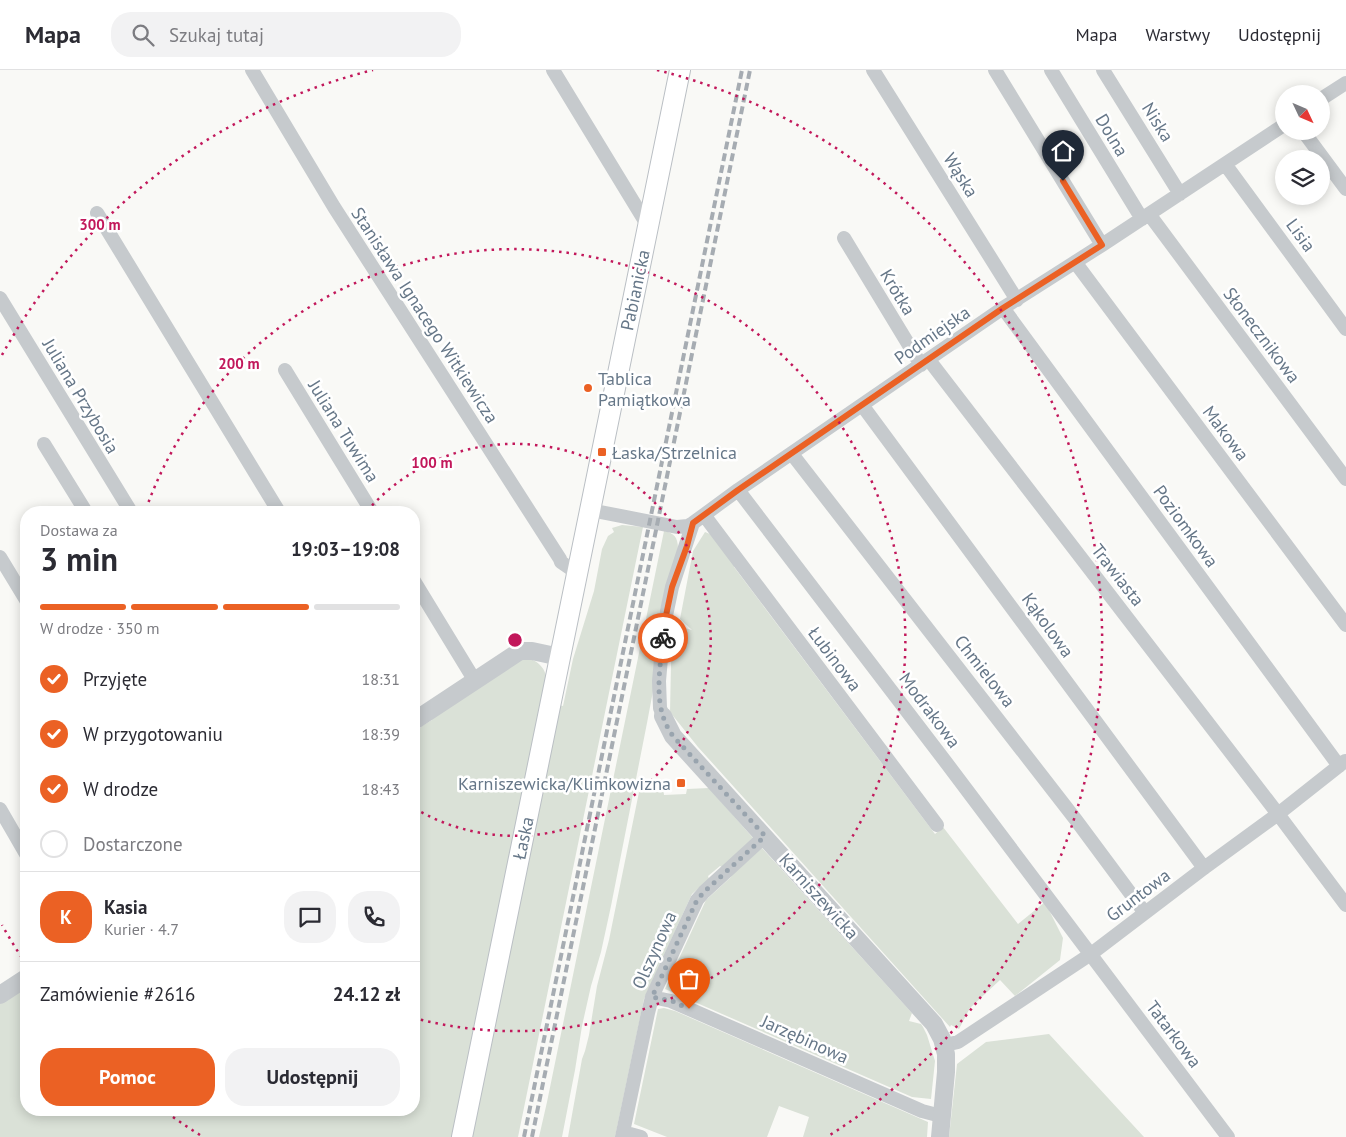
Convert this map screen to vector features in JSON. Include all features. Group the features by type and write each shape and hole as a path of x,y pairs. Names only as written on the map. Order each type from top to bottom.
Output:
{"main road":[{"name":"Pabianicka","path":"590,510 680,70"},
{"name":"Łaska","path":"462,1137 590,510"}],"street":[{"name":"Stanisława Ignacego Witkiewicza","path":"252,70 334,207 561,562 577,573"},
{"path":"553,70 648,226"},
{"name":"Wąska","path":"873,70 1017,300"},
{"path":"995,70 1102,245"},
{"name":"Dolna","path":"1051,70 1145,216"},
{"name":"Niska","path":"1103,70 1180,194"},
{"path":"1330,93 1346,83"},
{"name":"Podmiejska","path":"698,519 1003,308 1275,131"},
{"path":"1310,140 1346,188"},
{"name":"Lisia","path":"1225,164 1346,329"},
{"path":"97,213 276,506"},
{"name":"Słonecznikowa","path":"1145,216 1346,479"},
{"name":"Krótka","path":"844,238 925,362"},
{"name":"Makowa","path":"1075,262 1346,625"},
{"name":"Juliana Przybosia","path":"0,298 127,506"},
{"name":"Poziomkowa","path":"1003,308 1342,763"},
{"name":"Trawiasta","path":"925,362 1278,814 1346,905"},
{"name":"Juliana Tuwima","path":"285,370 368,506"},
{"name":"Kąkolowa","path":"862,405 1204,868"},
{"path":"44,444 82,506"},
{"name":"Chmielowa","path":"792,454 1076,820 1144,913"},
{"name":"Modrakowa","path":"738,490 1091,954"},
{"path":"590,510 677,527 683,527 698,519"},
{"name":"Karniszewicka","path":"698,519 672,587 664,625 659,681 662,716 673,736 934,1024 945,1046 946,1054 940,1137"},
{"name":"Łubinowa","path":"698,519 937,825"},
{"path":"0,557 20,590"},
{"path":"420,591 475,681"},
{"path":"420,717 520,651 560,658"},
{"name":"Gruntowa","path":"945,1046 958,1042 1091,954 1278,814 1342,763"},
{"path":"0,809 20,844"},
{"name":"Olszynowa","path":"623,1134 652,997 697,900 765,836"},
{"name":"Tatarkowa","path":"1091,954 1228,1137"},
{"path":"0,995 20,982"},
{"name":"Jarzębinowa","path":"652,997 672,1001 922,1111 941,1116"},
{"path":"623,1134 641,1137"}],"shaded area":[{"path":"622,525 643,527 518,1137 470,1137 559,705 563,706 573,659 594,591 602,549 608,536 614,532 612,528"},
{"path":"664,531 675,536 678,549 658,617 655,635 653,691 611,906 582,1026 562,1137 539,1137 547,1102"},
{"path":"705,532 710,534 735,561 734,567 935,834 943,827 1018,924 1045,902 1063,938 1060,960 1015,996 1000,980 970,1008 959,1029 951,1025 950,1027 698,747 670,712 674,625 692,630 680,619 693,551"},
{"path":"529,658 536,662 545,672 547,680 454,1137 0,1137 0,1004 20,990 20,1116 420,1116 420,728 432,720 430,717 518,659"},
{"path":"643,787 663,787 664,795 686,794 687,789 709,788 753,838 722,867 720,866 708,876 709,879 692,894 644,999 615,1137 568,1137 597,986 609,940 639,792"},
{"path":"762,848 912,1013 909,1021 921,1024 927,1035 935,1061 931,1099 912,1097 665,989 706,900"},
{"path":"664,1008 675,1011 928,1122 927,1137 803,1137 809,1117 779,1106 767,1137 667,1137 634,1124 658,1009"},
{"path":"1049,1034 1144,1137 949,1137 957,1064 986,1042"}],"railway":[{"path":"524,1137 742,70"},
{"path":"532,1137 750,70"}],"way so far":[{"path":"663,638 659,694 662,716 669,731 765,836 697,900 652,997 672,1001 689,1009"}],"place":[{"name":"Tablica Pamiątkowa","path":"588,388"},
{"name":"Łaska/Strzelnica","path":"602,452"},
{"name":"Karniszewicka/Klimkowizna","path":"681,783"}],"route":[{"path":"663,638 672,587 693,523 1003,308 1102,245 1063,181"}]}
